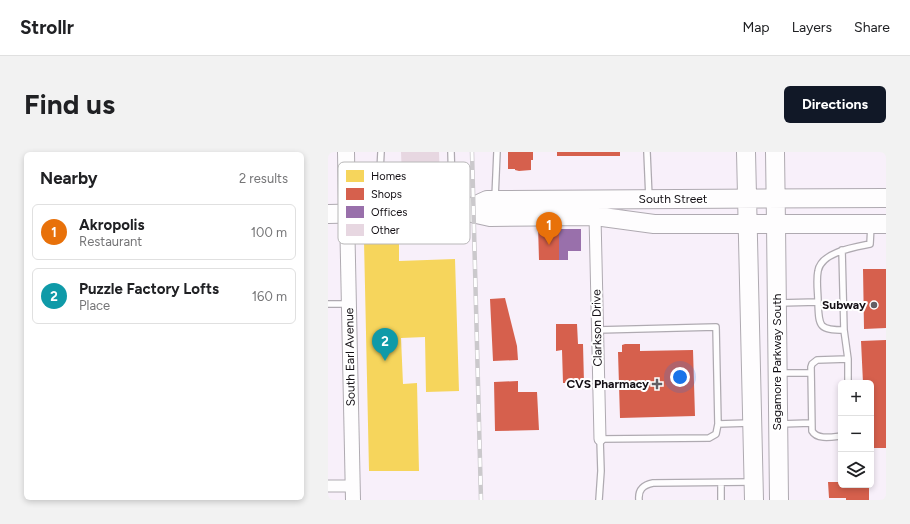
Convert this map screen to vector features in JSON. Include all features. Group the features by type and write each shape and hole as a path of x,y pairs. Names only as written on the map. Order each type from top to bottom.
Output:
{"main road":[{"name":"Sagamore Parkway South","path":"746,152 754,500"},
{"name":"Sagamore Parkway South","path":"775,152 778,500"},
{"name":"South Street","path":"470,207 487,200 495,199 886,198"},
{"name":"South Street","path":"328,214 338,213"},
{"name":"South Street","path":"470,213 490,217 594,216 654,224 879,224"}],"street":[{"name":"Clarkson Drive","path":"594,216 600,440"},
{"name":"South Earl Avenue","path":"347,244 353,493"},
{"path":"328,486 353,493"}],"lane":[{"path":"451,152 451,162"},
{"path":"495,199 497,152"},
{"path":"647,152 649,199"},
{"path":"844,330 827,329 819,320 818,271 820,264 830,256 842,250 870,244 879,224"},
{"path":"842,250 844,330 848,359 848,380"},
{"path":"777,303 818,302"},
{"path":"328,304 348,304"},
{"path":"597,330 716,327 718,424 716,434 709,438 600,440 601,471 599,500"},
{"path":"838,436 818,437 814,435 812,431 811,367 814,361 848,359"},
{"path":"777,373 811,373"},
{"path":"718,424 752,424"},
{"path":"778,424 812,424"},
{"path":"639,500 639,494 646,484 754,482"},
{"path":"721,483 721,500"}],"building: Homes":[{"path":"364,244 399,244 399,261 455,259 459,391 426,392 425,337 401,338 403,384 417,383 419,471 369,471"}],"building: Shops":[{"path":"508,152 533,152 531,170 519,171 515,169 508,169"},
{"path":"557,152 620,152 620,156 557,156"},
{"path":"538,226 559,226 559,260 539,260"},
{"path":"863,269 886,269 886,328 864,329"},
{"path":"505,298 517,346 518,360 493,361 490,299"},
{"path":"556,324 577,324 578,344 583,344 584,383 563,383 562,350 556,351"},
{"path":"886,340 886,448 874,448 874,380 863,380 861,341"},
{"name":"CVS Pharmacy","path":"640,344 640,351 693,350 695,416 620,418 618,352 622,352 622,345"},
{"path":"518,381 518,392 537,392 539,430 495,431 494,382"},
{"path":"828,482 838,482 838,488 869,488 869,500 829,498"}],"building: Offices":[{"path":"559,229 581,229 581,251 568,251 568,260 559,260"}],"building: Other":[{"path":"401,152 439,152 439,162 401,162"}],"railway":[{"path":"472,152 481,500"}],"place":[{"name":"Akropolis","path":"549,245"},
{"name":"Subway","path":"874,305"},
{"name":"Puzzle Factory Lofts","path":"385,361"},
{"name":"CVS Pharmacy","path":"657,384"}]}
